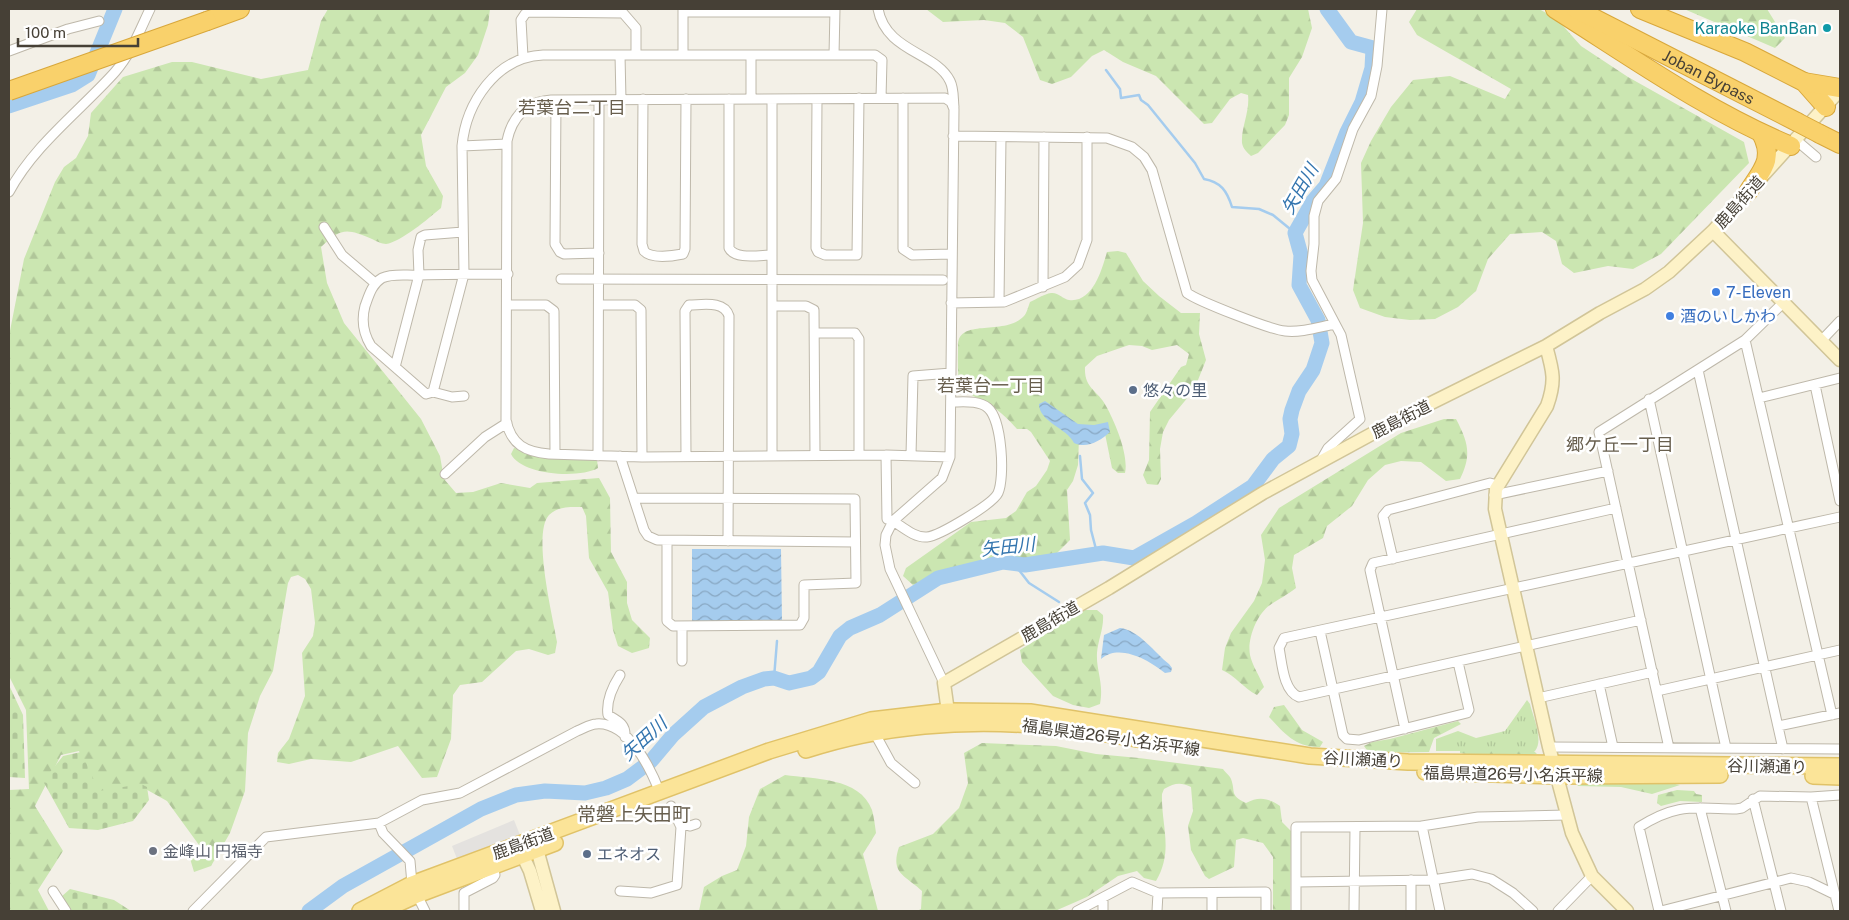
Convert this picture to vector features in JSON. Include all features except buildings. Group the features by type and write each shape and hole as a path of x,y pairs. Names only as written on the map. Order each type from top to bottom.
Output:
{"highway":[{"path":"9,79 206,13 240,9"},
{"path":"1555,9 1683,90 1761,134 1794,143"},
{"name":"Joban Bypass","path":"1576,9 1829,130 1840,144"},
{"name":"Joban Bypass","path":"1600,9 1801,118"},
{"path":"1640,9 1745,52 1804,82 1840,89"},
{"path":"9,91 206,13"},
{"path":"1804,82 1826,107"},
{"path":"1748,192 1767,160 1768,146 1761,134"}],"main road":[{"name":"谷川瀬通り","path":"949,718 1030,712 1310,756 1555,770 1570,762 1840,766"},
{"path":"382,911 415,890 492,866 536,844 774,760 823,744 949,718"},
{"name":"鹿島街道","path":"536,844 660,793 819,734 871,720 949,718"},
{"name":"福島県道26号小名浜平線","path":"1555,770 1840,777"},
{"name":"鹿島街道","path":"360,911 520,851"}],"street":[{"path":"9,192 36,153 115,72 150,9"},
{"path":"878,9 890,35 945,73 953,87 954,109 952,136 950,456 942,478 890,520"},
{"path":"1319,463 1328,448 1360,418 1341,335 1329,308 1312,280 1314,216 1318,201 1336,179 1353,129 1371,96 1377,66 1382,9"},
{"path":"682,55 683,10 834,11 834,55"},
{"path":"523,57 521,20 524,14 528,12 623,13 636,28 636,55"},
{"path":"9,51 68,29 99,21"},
{"path":"620,55 621,100"},
{"path":"751,55 751,99"},
{"path":"433,392 464,274 462,146 467,117 477,98 500,72 523,57 834,55 879,57 882,60 881,98"},
{"name":"鹿島街道","path":"944,683 1109,588 1263,493 1403,417 1546,346 1600,312 1645,289 1669,272 1713,231 1794,143 1840,89"},
{"path":"817,99 816,248 818,252 825,255 857,256 859,98"},
{"path":"903,98 903,249 912,256 951,254"},
{"path":"950,456 886,454 642,457 534,453 520,447 510,435 507,423 507,144 509,130 521,111 537,102 556,100 944,98 951,102 954,109"},
{"path":"643,100 642,244 644,251 650,255 678,255 683,254 685,249 686,99"},
{"path":"729,99 729,248 731,252 739,255 772,255"},
{"path":"772,99 772,456"},
{"path":"556,100 555,244 560,252 564,254 599,253"},
{"path":"598,456 599,100"},
{"path":"952,136 1087,137 1107,138 1124,142 1148,162 1156,183 1187,293 1194,298 1283,331 1335,324"},
{"path":"1000,302 1001,137"},
{"path":"1044,137 1044,286"},
{"path":"951,303 1000,302 1065,277 1078,265 1085,248 1087,137"},
{"path":"1794,143 1816,157"},
{"path":"462,146 507,144"},
{"path":"324,227 342,255 375,283"},
{"path":"1713,231 1840,360"},
{"path":"395,367 419,275 418,250 420,237 463,232"},
{"path":"464,396 452,397 433,392 426,394 423,392 371,346 363,329 362,317 375,283 389,276 508,274"},
{"path":"561,279 943,280"},
{"path":"1670,748 1599,432 1745,340 1784,302"},
{"path":"508,305 546,305 554,311 555,454"},
{"path":"599,305 636,305 641,310 642,457"},
{"path":"686,456 684,311 689,305 720,305 725,308 729,316 728,541"},
{"path":"772,306 806,306 814,310 815,455"},
{"path":"1821,341 1840,321"},
{"path":"815,333 855,333 859,339 859,455"},
{"path":"1745,340 1818,655 1836,714 1778,726"},
{"path":"1496,490 1550,399 1554,382 1546,346"},
{"path":"1698,370 1783,748"},
{"path":"911,455 913,376 951,373"},
{"path":"1759,398 1840,378"},
{"path":"1815,385 1840,501"},
{"path":"1649,399 1726,748"},
{"path":"890,520 918,536 936,535 986,505 998,494 1000,484 1000,438 994,416 989,409 981,404 951,402"},
{"path":"445,474 485,437 507,423"},
{"path":"886,454 890,520 886,535 888,562 944,683 949,718"},
{"path":"620,456 644,530 648,536 666,541 855,542"},
{"path":"1496,490 1608,471"},
{"path":"1393,559 1383,516 1388,510 1490,483 1496,490 1500,534 1548,747 1567,815 1580,855 1592,876 1626,911"},
{"path":"634,498 855,499 856,583 804,585 804,618 800,625 682,627 670,625 666,614 666,541"},
{"path":"1406,729 1370,570 1373,563 1616,508"},
{"path":"1641,620 1299,697 1295,696 1286,682 1279,648 1284,638 1840,517"},
{"path":"682,627 682,661"},
{"path":"1320,630 1343,735 1347,739 1359,740 1467,713 1469,710 1458,662"},
{"path":"1657,691 1840,650"},
{"path":"1538,698 1653,672"},
{"path":"620,675 609,699 607,712 608,715 621,723 626,730 625,737"},
{"path":"1599,684 1613,747"},
{"path":"193,911 266,837 378,823 422,800 460,794 597,724 617,731 636,746 644,757 660,793"},
{"path":"874,732 891,763 915,782"},
{"path":"1548,747 1840,749"},
{"path":"1838,897 1801,879 1774,882 1660,911 1639,827 1670,810 1700,808 1736,809 1742,808 1760,796 1811,797 1840,795"},
{"path":"1811,797 1838,897 1840,911"},
{"path":"1753,799 1781,911"},
{"path":"671,806 685,839"},
{"path":"1700,808 1726,911"},
{"path":"1296,911 1296,827 1422,826 1478,817 1567,815"},
{"path":"378,823 383,833 410,861 415,890 425,911"},
{"path":"680,825 690,826 696,824"},
{"path":"665,889 676,885 680,825"},
{"path":"1422,826 1440,911"},
{"path":"1354,911 1355,828"},
{"path":"536,844 554,911"},
{"path":"520,851 530,872 542,911"},
{"path":"678,864 683,876"},
{"path":"464,911 464,893 493,878 495,876 492,866"},
{"path":"1297,882 1432,880 1472,874 1492,879 1513,893 1533,911"},
{"path":"1558,911 1592,876"},
{"path":"1411,880 1411,911"},
{"path":"1077,911 1132,882 1158,893 1266,892 1266,911"},
{"path":"620,891 640,894 675,888"},
{"path":"53,891 66,911"},
{"path":"1157,911 1158,893"},
{"path":"1212,893 1212,911"},
{"path":"1103,898 1104,911"}],"green space":[{"path":"328,9 490,9 488,25 478,55 465,73 446,87 421,135 426,166 443,196 441,208 407,234 386,244 350,232 339,233 334,236 321,247 327,283 344,323 421,419 440,456 444,479 456,493 473,492 501,483 530,488 537,483 599,478 610,498 611,552 627,582 627,603 632,620 650,638 649,648 632,653 618,646 613,630 608,592 589,558 586,516 582,507 560,509 549,515 544,525 543,539 545,576 557,642 555,653 548,655 529,649 516,651 482,682 460,685 453,695 451,739 437,777 422,778 398,746 351,762 311,759 289,764 277,762 278,753 289,739 305,696 302,653 313,636 315,623 311,589 305,579 298,575 291,577 288,583 273,671 260,696 248,733 245,791 230,833 211,866 194,872 189,855 199,845 167,801 142,787 98,797 79,751 61,755 35,806 63,851 38,890 49,911 9,911 9,790 29,789 26,710 9,676 9,336 24,259 55,182 64,167 76,158 88,136 91,113 123,77 172,62 192,62 261,79 308,70 321,21"},
{"path":"926,9 1308,9 1312,28 1302,57 1289,78 1289,115 1285,125 1258,153 1251,156 1244,149 1242,143 1248,95 1241,93 1230,99 1212,123 1204,124 1156,76 1123,62 1104,50 1092,56 1071,77 1052,84 1040,80 1023,37 1005,23 984,20 943,22"},
{"path":"1417,9 1539,9 1557,19 1581,46 1628,77 1744,142 1749,163 1661,254 1633,269 1608,266 1574,273 1562,264 1556,241 1542,232 1510,234 1488,259 1476,291 1458,307 1435,319 1410,320 1385,317 1360,308 1353,290 1363,223 1361,163 1371,141 1391,107 1413,80 1450,76 1505,99 1511,89 1417,35 1409,22"},
{"path":"1684,9 1767,9 1785,38 1775,48"},
{"path":"1118,251 1126,253 1143,281 1181,313 1200,313 1199,334 1206,360 1194,390 1169,420 1163,432 1160,449 1161,479 1158,485 1147,484 1143,475 1149,460 1150,412 1181,367 1186,365 1189,354 1177,345 1152,350 1142,346 1129,345 1097,356 1085,367 1085,374 1089,385 1103,401 1117,429 1126,466 1125,473 1118,473 1112,468 1104,429 1079,438 1078,465 1073,481 1067,490 1070,540 1047,563 1037,568 974,570 913,585 903,576 906,568 971,522 1006,518 1016,511 1027,492 1036,486 1047,470 1050,461 1031,432 1027,429 1017,429 996,409 962,388 958,371 960,337 974,329 1015,322 1025,315 1030,302 1046,294 1056,294 1069,300 1084,296 1095,284 1107,252"},
{"path":"1444,419 1456,419 1466,442 1466,463 1460,479 1446,481 1421,462 1401,461 1385,465 1368,480 1352,506 1327,526 1323,538 1294,555 1292,568 1296,588 1265,609 1257,621 1249,649 1252,663 1264,687 1257,695 1222,670 1225,648 1231,633 1254,601 1262,583 1265,560 1261,535 1279,508 1401,433"},
{"path":"514,448 597,460 598,468 565,474 538,471 526,467 517,461 511,454"},
{"path":"1085,610 1097,610 1103,615 1103,625 1097,653 1101,683 1100,704 1089,708 1073,705 1053,696 1022,662 1020,650"},
{"path":"9,685 23,715 25,778 9,777"},
{"path":"1527,700 1530,704 1538,735 1535,751 1436,751 1436,739 1458,731 1476,738 1505,731"},
{"path":"1284,705 1302,730 1323,742 1320,747 1312,747 1297,742 1285,734 1269,717 1274,707"},
{"path":"1458,721 1461,724 1434,738 1429,752 1369,753 1364,746 1372,742"},
{"path":"982,743 1056,746 1096,754 1223,769 1231,779 1237,798 1246,803 1255,799 1263,799 1280,806 1282,822 1291,831 1290,911 1273,911 1273,857 1263,843 1243,838 1236,840 1234,867 1209,879 1205,876 1191,850 1188,826 1193,811 1191,787 1184,784 1174,784 1164,789 1162,794 1166,848 1161,870 1156,881 1144,878 1137,871 1118,876 1087,897 1055,911 917,911 921,909 922,891 898,869 896,863 899,847 933,834 959,808 968,783 964,753"},
{"path":"1481,745 1530,747 1537,754 1483,757 1460,753 1460,751"},
{"path":"81,752 99,791 141,784 147,787 149,800 133,821 98,830 69,828 43,781 63,756"},
{"path":"785,775 822,779 847,785 866,799 872,810 876,833 863,854 878,911 699,911 704,887 722,876 737,870 746,846 749,817 760,789"},
{"path":"1656,780 1680,785 1652,794 1621,787 1578,786 1575,781"},
{"path":"1677,790 1694,791 1696,794 1702,795 1702,802 1680,801 1661,806 1657,803 1658,795"},
{"path":"70,889 114,900 131,911 64,911 61,897"}],"shaded area":[{"path":"514,820 522,840 459,864 452,846"}],"water":[{"path":"1045,401 1078,424 1094,425 1108,422 1110,432 1088,445 1074,443 1066,433 1043,416 1039,404"},
{"path":"692,549 781,549 782,622 692,622"},
{"path":"1120,628 1140,637 1169,664 1172,668 1171,672 1165,673 1151,663 1125,653 1108,654 1101,659 1104,635"}],"waterway":[{"path":"9,106 72,85 88,75 115,9"},
{"name":"矢田川","path":"309,911 343,886 481,809 516,795 545,791 585,793 606,788 627,779 651,761 673,735 704,707 742,687 764,679 774,678 789,683 811,678 819,672 840,636 850,628 880,615 938,578 1003,562 1025,565 1103,553 1134,558 1196,523 1253,486 1273,459 1289,446 1292,434 1290,419 1292,410 1299,391 1313,370 1322,343 1318,320 1299,285 1301,255 1295,233 1313,201 1326,186 1347,132 1362,102 1372,68 1373,48 1351,42 1327,9"},
{"path":"1106,70 1120,89 1121,98 1139,95 1141,100 1148,105 1195,163 1204,179 1215,182 1222,188 1228,196 1232,207 1259,209 1273,215 1295,233"},
{"path":"1080,456 1082,479 1093,493 1085,503 1090,515 1091,530 1097,553"},
{"path":"1015,565 1029,583 1059,602"},
{"path":"774,678 777,641"}],"place":[{"name":"Karaoke BanBan","path":"1827,28"},
{"name":"7-Eleven","path":"1716,292"},
{"name":"酒のいしかわ","path":"1670,316"},
{"name":"悠々の里","path":"1133,390"},
{"name":"金峰山 円福寺","path":"153,851"},
{"name":"エネオス","path":"587,854"}],"district":[{"name":"若葉台二丁目","path":"572,108"},
{"name":"若葉台一丁目","path":"991,386"},
{"name":"郷ケ丘一丁目","path":"1620,445"},
{"name":"常磐上矢田町","path":"634,814"}]}
